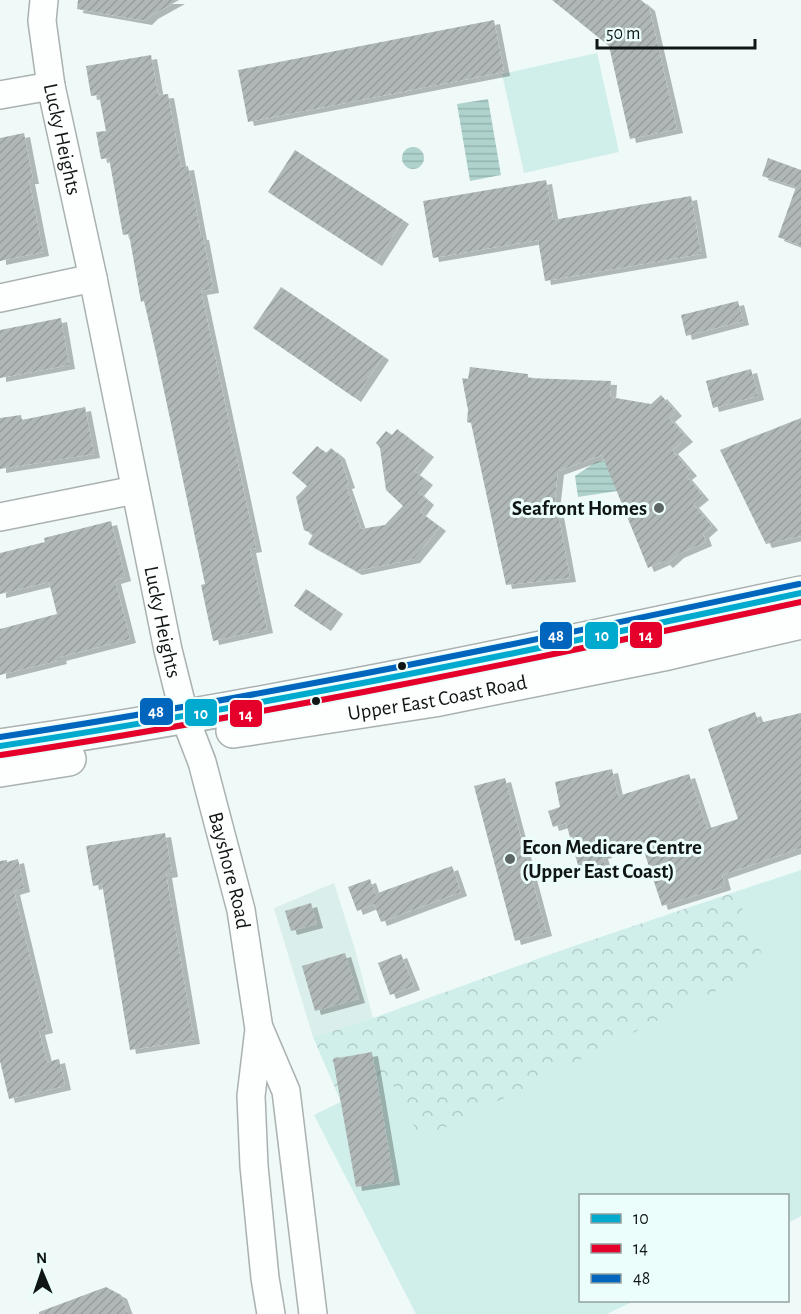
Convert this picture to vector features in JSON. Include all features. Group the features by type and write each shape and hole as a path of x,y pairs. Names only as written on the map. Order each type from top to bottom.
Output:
{"main road":[{"name":"Upper East Coast Road","path":"0,770 539,649 801,593"},
{"name":"Upper East Coast Road","path":"0,746 189,728 434,700 668,653 801,622"}],"street":[{"name":"Lucky Heights","path":"44,0 42,21 51,86 93,278 168,650 189,728"},
{"path":"0,95 51,86"},
{"path":"0,298 93,278"},
{"path":"0,517 135,489"},
{"name":"Bayshore Road","path":"189,728 202,762 239,899 259,1029 286,1091 313,1314"},
{"name":"Bayshore Road","path":"259,1029 251,1096 254,1166 265,1278 271,1314"}],"shaded area":[{"path":"488,99 501,175 470,181 457,104"},
{"path":"413,147 421,150 424,158 421,166 413,169 405,166 402,158 405,150"},
{"path":"612,460 617,491 578,497 575,476 596,462"},
{"path":"334,883 373,1018 313,1037 274,908"}],"green space":[{"path":"597,53 619,152 524,173 502,74"},
{"path":"801,870 801,1216 789,1222 789,1194 579,1194 579,1302 632,1302 607,1314 416,1314 314,1115 389,1078 421,1139 766,965 735,892"},
{"path":"735,892 767,965 421,1140 389,1078 341,1102 313,1037"}],"building":[{"path":"78,0 179,0 152,15 146,21 77,9"},
{"path":"552,0 641,0 649,7 677,129 630,139 609,46"},
{"path":"494,20 504,72 248,122 238,70"},
{"path":"151,55 158,95 168,94 181,167 188,166 201,236 203,236 213,289 201,291 256,548 250,549 267,629 213,641 201,585 205,584 156,353 144,301 141,302 129,234 123,235 109,158 101,159 96,132 106,131 99,95 91,96 86,66"},
{"path":"24,133 33,180 29,180 43,252 0,261 0,138"},
{"path":"295,150 403,220 376,262 268,192"},
{"path":"768,158 801,170 801,246 778,237 796,187 762,176"},
{"path":"546,180 553,220 691,196 701,254 545,281 538,240 433,258 423,201"},
{"path":"281,287 383,356 355,398 253,328"},
{"path":"738,301 743,321 686,336 681,315"},
{"path":"61,318 69,365 0,378 0,330"},
{"name":"Seafront Homes","path":"470,367 528,374 528,378 611,381 610,397 651,404 661,395 676,412 669,418 687,438 672,450 691,472 686,476 703,496 693,504 712,526 703,534 706,542 678,554 667,564 664,561 648,568 602,455 558,471 555,497 570,578 506,585 471,423 467,422 468,410 462,378 468,379"},
{"path":"751,369 758,396 713,408 706,381"},
{"path":"85,407 94,454 0,469 0,418 21,415 22,420"},
{"path":"801,418 801,536 766,544 720,450"},
{"path":"397,429 428,453 414,471 427,481 418,492 428,501 420,512 440,527 414,559 356,571 308,544 313,534 304,530 296,497 307,486 292,473 317,446 326,453 331,448 339,455 349,484 346,485 361,529 385,525 403,506 386,490 380,448 376,443 386,431 392,435"},
{"path":"111,521 125,577 115,580 130,639 60,657 61,660 0,675 0,629 57,614 49,582 0,594 0,553 45,542 44,538"},
{"path":"306,589 337,610 325,627 294,606"},
{"path":"755,712 759,723 801,713 801,848 722,875 725,886 662,906 640,839 605,849 606,854 602,855 605,865 580,872 566,823 553,827 548,811 560,807 555,782 612,769 618,796 689,774 707,829 738,819 708,729"},
{"name":"Econ Medicare Centre (Upper East Coast)","path":"505,778 546,932 515,941 474,786"},
{"path":"165,833 172,873 166,874 194,1040 130,1050 102,884 93,886 86,846"},
{"path":"18,859 24,888 14,891 47,1029 39,1031 47,1062 59,1059 65,1086 9,1099 0,1061 0,861"},
{"path":"452,866 461,892 381,922 374,904 357,911 348,887 370,879 375,894"},
{"path":"311,903 317,924 291,931 285,911"},
{"path":"345,953 359,999 315,1011 302,966"},
{"path":"401,954 414,986 390,995 378,963"},
{"path":"372,1052 394,1181 356,1187 333,1059"},
{"path":"106,1287 121,1295 128,1314 39,1314 39,1312"}],"transit line":[{"name":"48","path":"0,737 301,686 799,584"},
{"name":"10","path":"0,746 201,713 402,676 801,593"},
{"name":"14","path":"1,755 302,704 801,602"}],"place":[{"name":"Seafront Homes","path":"659,508"},
{"name":"Econ Medicare Centre (Upper East Coast)","path":"510,859"}]}
